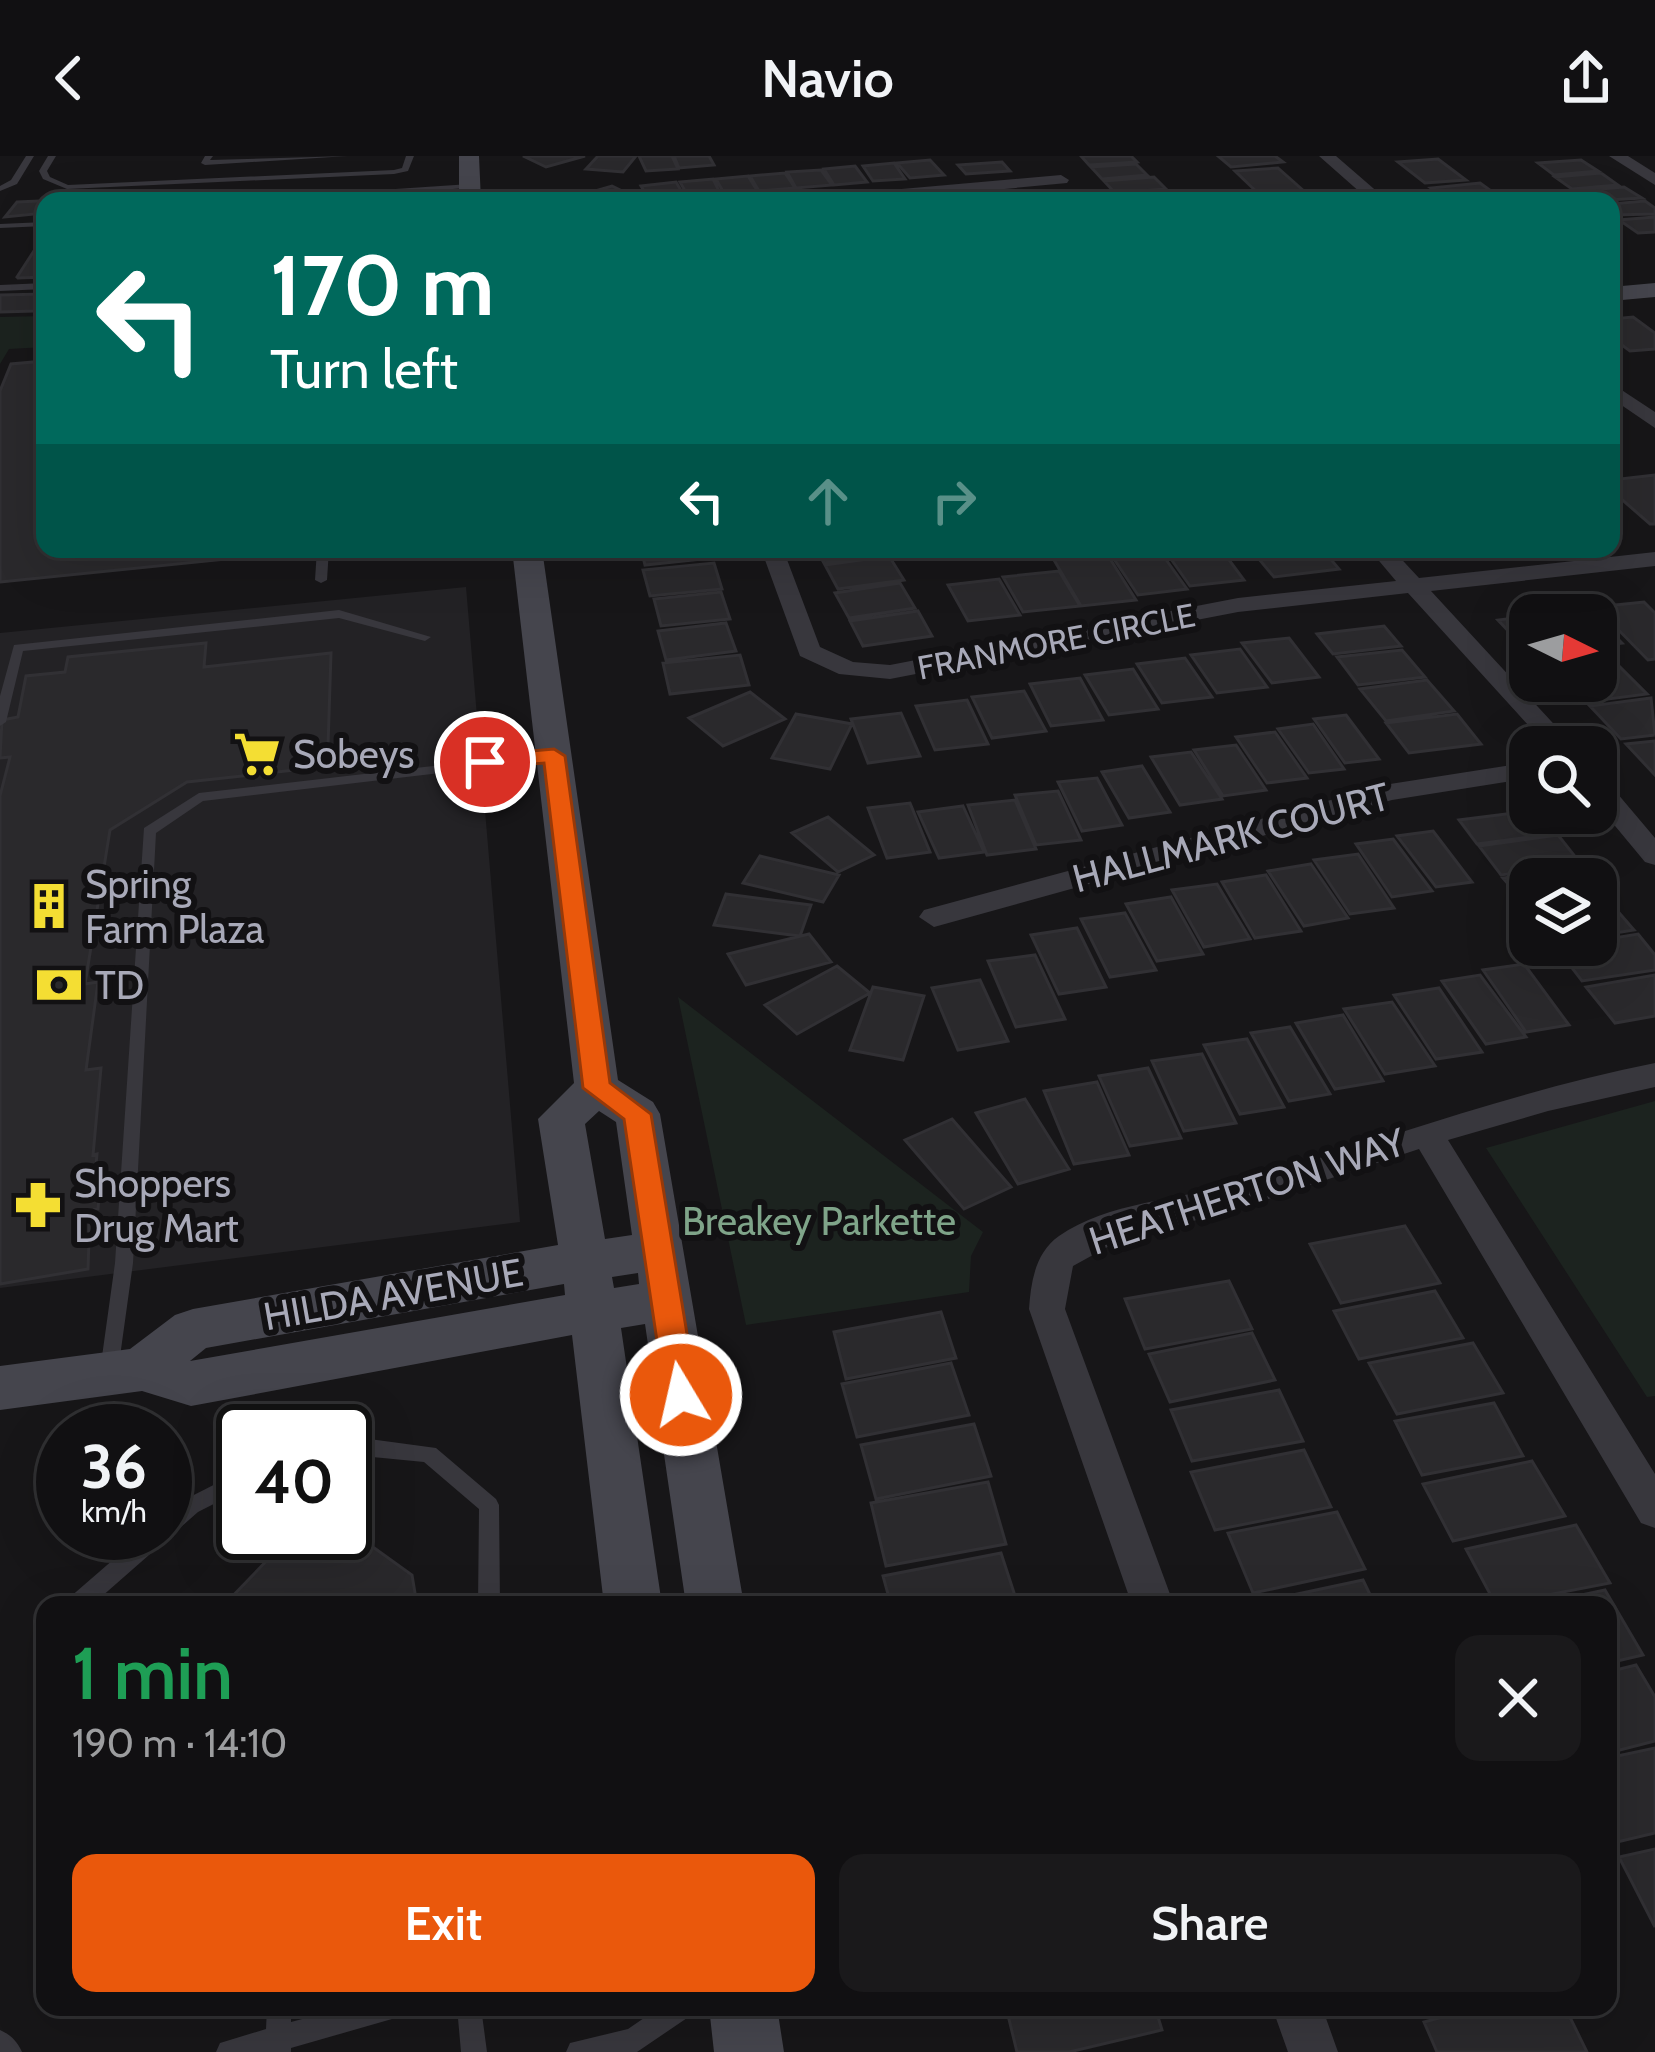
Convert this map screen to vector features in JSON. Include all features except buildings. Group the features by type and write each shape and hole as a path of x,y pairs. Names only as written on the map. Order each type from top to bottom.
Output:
{"street":[{"path":"469,156 469,192"},
{"path":"1327,156 1369,192"},
{"path":"1617,156 1655,180"},
{"path":"924,192 1060,180"},
{"path":"1620,293 1655,290"},
{"path":"1620,396 1655,422"},
{"path":"528,558 597,1088 637,1114 714,1596"},
{"name":"FRANMORE CIRCLE","path":"775,558 809,651 848,669 890,671 1238,605 1655,559"},
{"path":"1388,558 1543,726"},
{"name":"HALLMARK COURT","path":"934,917 1390,793 1509,773"},
{"path":"1617,811 1655,856"},
{"name":"HEATHERTON WAY","path":"1150,1596 1047,1309 1048,1283 1060,1255 1085,1238 1227,1199 1427,1134 1606,1083 1655,1075"},
{"path":"597,1088 561,1120 632,1596"},
{"path":"1427,1134 1655,1510"},
{"name":"HILDA AVENUE","path":"0,1388 126,1370 191,1384 586,1286 662,1276"},
{"path":"743,2016 749,2052"},
{"path":"1300,2016 1313,2052"}],"lane":[{"path":"0,189 14,182 31,156"},
{"path":"52,156 44,171 47,178 67,187 394,172 405,169 410,156"},
{"path":"196,182 207,160 344,156"},
{"path":"0,226 36,224"},
{"path":"3,244 16,225"},
{"path":"0,288 36,286"},
{"path":"321,580 322,558"},
{"path":"0,722 18,648 339,614 425,637"},
{"path":"126,1370 124,1263 149,831 199,797 554,756"},
{"path":"372,1448 429,1454 489,1505 489,1596"},
{"path":"86,1596 128,1560"},
{"path":"230,2052 278,2045 365,2016"},
{"path":"470,2016 474,2052"},
{"path":"579,2052 633,2041 668,2016"},
{"path":"0,2044 9,2052"}],"shaded area":[{"path":"466,587 520,1222 0,1288 0,633"}],"green space":[{"path":"36,316 36,348 9,349 0,364 0,317"},
{"name":"Breakey Parkette","path":"678,997 983,1232 971,1256 969,1292 746,1325"},
{"path":"1655,1101 1655,1396 1647,1397 1486,1148"}],"place":[{"name":"Sobeys","path":"257,754"},
{"name":"Spring Farm Plaza","path":"49,906"},
{"name":"TD","path":"59,985"},
{"name":"Shoppers Drug Mart","path":"38,1205"}],"route":[{"path":"485,762 554,756 597,1088 637,1114 681,1395"}]}
